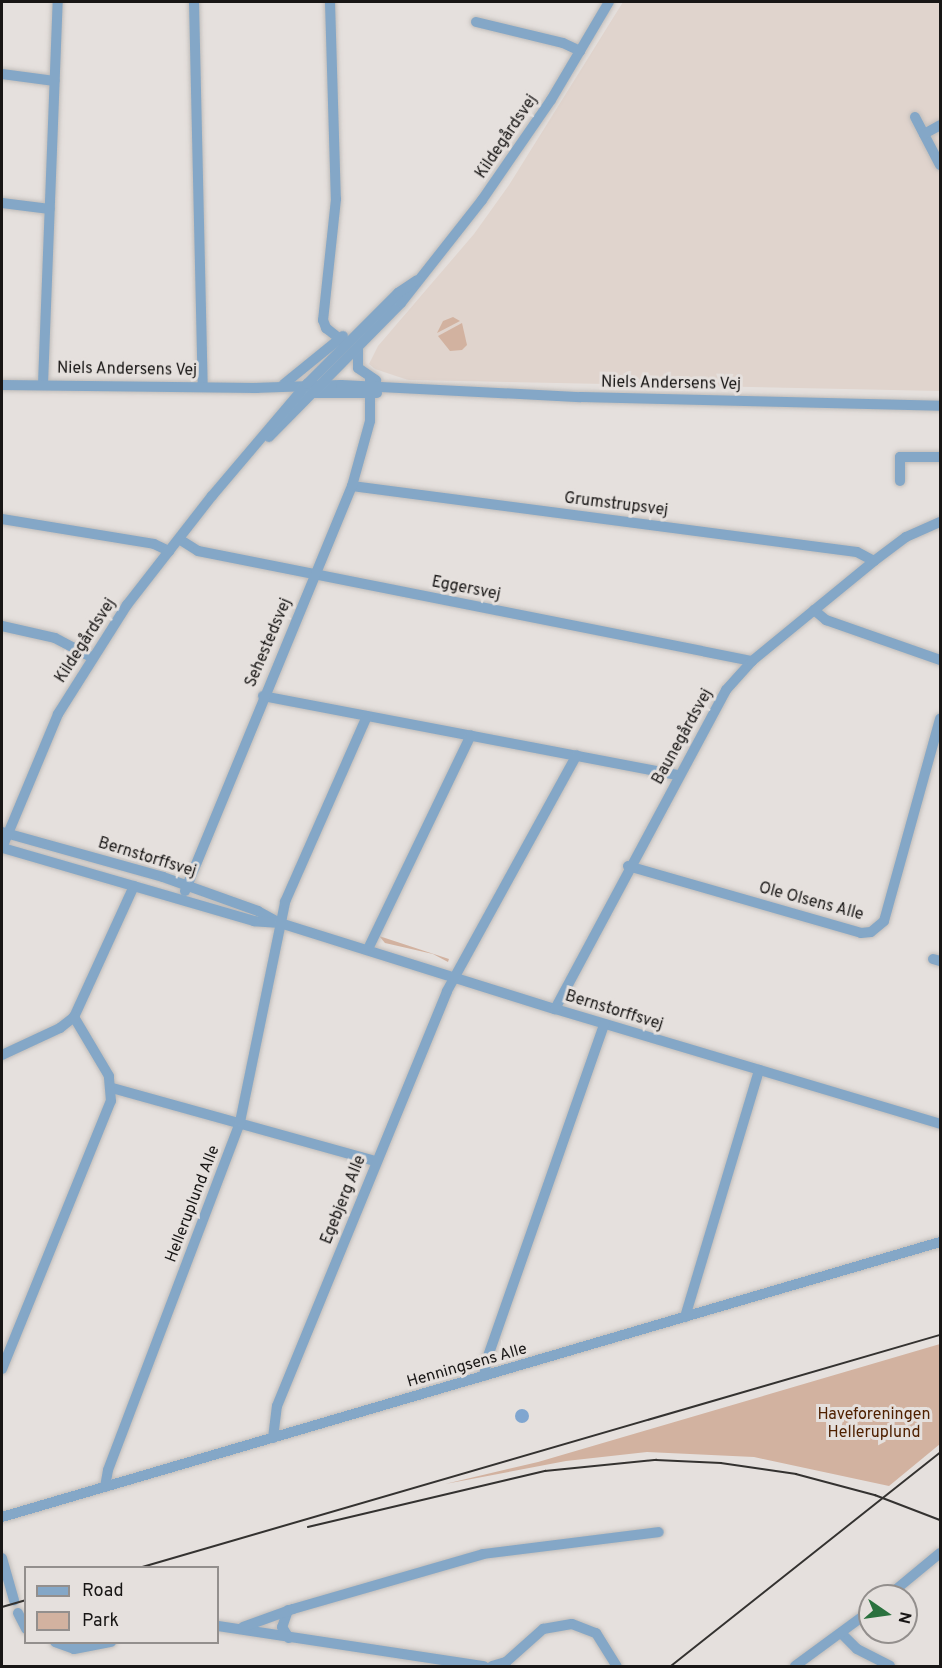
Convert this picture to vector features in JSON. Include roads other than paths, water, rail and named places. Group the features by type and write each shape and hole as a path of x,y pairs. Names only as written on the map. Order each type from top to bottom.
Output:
{"street":[{"path":"43,384 58,2"},
{"path":"194,2 204,386"},
{"path":"330,2 336,199 323,320 326,328 339,338"},
{"name":"Kildegårdsvej","path":"232,472 315,393 401,303 505,169 609,2"},
{"path":"476,22 563,43 580,51"},
{"path":"2,74 55,81"},
{"path":"915,117 940,165"},
{"path":"924,134 940,125"},
{"path":"2,203 50,209"},
{"name":"Kildegårdsvej","path":"2,848 4,832 49,732 91,657 178,538 304,388 358,331 417,280"},
{"name":"Kildegårdsvej","path":"277,386 292,380 339,338 358,331"},
{"path":"358,348 358,368 370,386 401,390"},
{"name":"Niels Andersens Vej","path":"2,385 304,388 323,384 401,390 940,406"},
{"name":"Niels Andersens Vej","path":"253,388 277,386 304,388 315,393 370,386"},
{"name":"Sehestedsvej","path":"182,900 263,696 352,486 364,451 370,386"},
{"path":"900,481 900,457 940,457"},
{"name":"Grumstrupsvej","path":"352,486 857,552 874,561"},
{"path":"2,519 154,544 169,551"},
{"name":"Baunegårdsvej","path":"555,1009 628,866 714,708 752,661 906,537 940,522"},
{"name":"Eggersvej","path":"178,538 198,551 752,661"},
{"path":"814,610 826,620 940,660"},
{"path":"2,626 55,638 91,657"},
{"path":"263,696 678,775"},
{"name":"Helleruplund Alle","path":"105,1487 108,1470 240,1122 285,902 367,716"},
{"name":"Ole Olsens Alle","path":"628,866 861,933 872,932 884,921 940,719"},
{"path":"368,949 471,735"},
{"name":"Egebjerg Alle","path":"273,1438 277,1406 454,976 577,755"},
{"name":"Bernstorffsvej","path":"4,832 187,885 279,923 604,1024 940,1124"},
{"name":"Bernstorffsvej","path":"2,848 254,921 279,923"},
{"path":"2,1055 60,1028 74,1017 135,886"},
{"path":"2,1369 111,1101 112,1088 74,1017"},
{"path":"484,1376 487,1359 604,1024"},
{"path":"685,1317 759,1070"},
{"path":"112,1088 376,1161"},
{"name":"Henningsens Alle","path":"2,1517 940,1242"},
{"path":"243,1627 288,1610 483,1554 658,1532"},
{"path":"903,1584 940,1553"},
{"path":"2,1558 14,1600"},
{"path":"288,1610 282,1627 289,1638"},
{"path":"18,1613 24,1625"},
{"path":"795,1666 858,1621"},
{"path":"492,1666 506,1662 543,1629 558,1624 585,1626 602,1641 617,1666"},
{"path":"219,1626 243,1627 289,1638 484,1666"},
{"path":"842,1634 857,1649 890,1666"},
{"path":"60,1644 74,1649 100,1644"}],"water":[{"path":"522,1409 527,1411 529,1416 527,1421 522,1423 517,1421 515,1416 517,1411"}],"tram line":[{"path":"146,1566 940,1335"},
{"path":"671,1666 940,1453"},
{"path":"308,1527 545,1471 656,1460 721,1463 796,1474 875,1495 940,1520"},
{"path":"2,1607 24,1601"}],"park label":[{"name":"Haveforeningen Helleruplund","path":"874,1424"}]}
